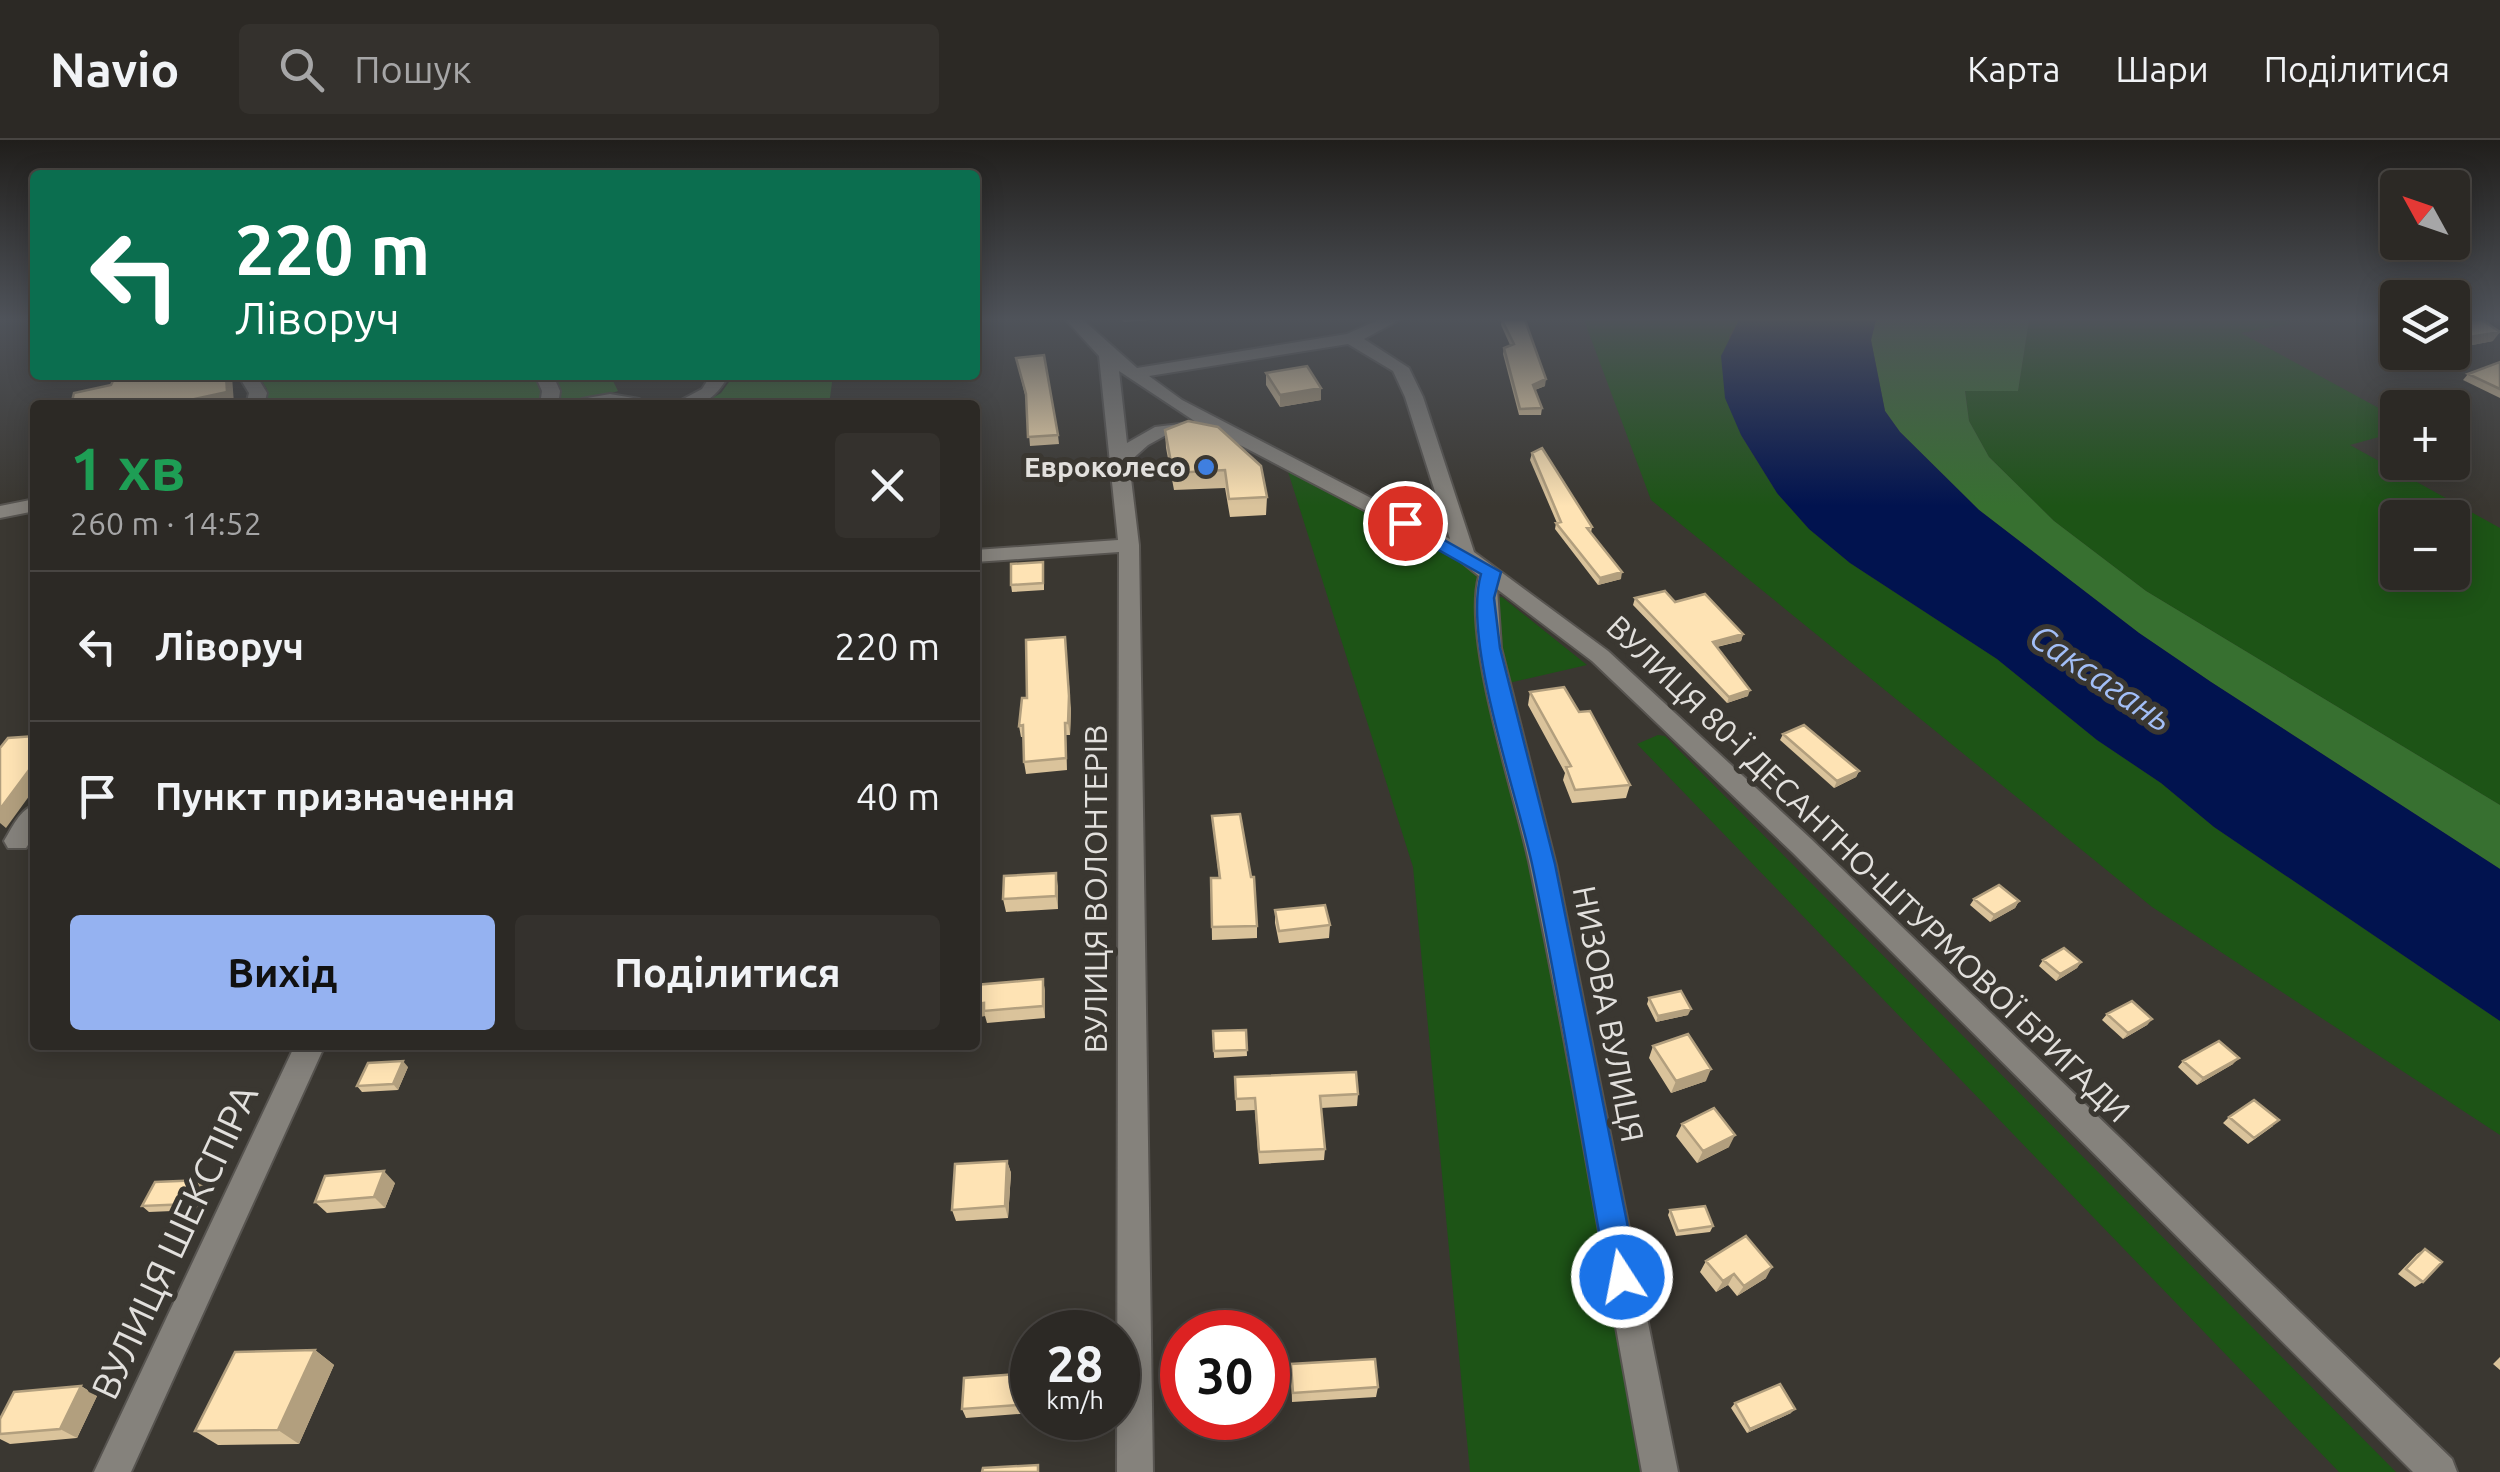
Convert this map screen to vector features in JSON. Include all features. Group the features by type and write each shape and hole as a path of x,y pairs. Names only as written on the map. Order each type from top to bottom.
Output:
{"street":[{"path":"692,400 708,393 715,382"},
{"name":"ВУЛИЦЯ ВОЛОНТЕРІВ","path":"1112,382 1129,545 1135,1472"},
{"name":"ВУЛИЦЯ 80-Ї ДЕСАНТНО-ШТУРМОВОЇ БРИГАДИ","path":"1143,382 1176,404 1465,556 1600,656 1686,734 2440,1472"},
{"path":"1407,382 1465,556"},
{"path":"596,400 628,400"},
{"path":"1122,459 1142,437 1163,428 1192,426 1235,434"},
{"path":"0,512 30,506"},
{"path":"980,556 1129,545"},
{"name":"НИЗОВА ВУЛИЦЯ","path":"1491,572 1484,598 1490,648 1544,864 1660,1472"},
{"path":"17,841 30,822"},
{"name":"ВУЛИЦЯ ШЕКСПІРА","path":"112,1472 308,1050"}],"green space":[{"path":"263,382 614,382 618,391 590,400 265,400 267,389"},
{"path":"729,382 832,382 830,400 709,400"},
{"path":"1607,382 1735,382 1741,435 1777,493 1809,529 1850,563 1997,659 2214,827 2500,1021 2500,1135 2152,907 1651,500"},
{"path":"1879,382 2019,382 2018,391 1965,391 1969,421 1989,457 2054,521 2146,591 2500,805 2500,869 2139,633 1979,510 1900,432 1885,411"},
{"path":"2019,382 2331,382 2380,409 2380,437 2350,445 2380,462 2380,480 2413,480 2449,500 2380,500 2380,590 2470,590 2470,511 2500,528 2500,805 2146,591 2054,521 1989,457 1969,421 1965,390 2018,391"},
{"path":"1284,459 1491,572 1484,598 1502,597 1587,665 1500,685 1660,1472 1470,1472 1413,867"},
{"path":"1665,736 2396,1472 2339,1472 1637,744"}],"water":[{"name":"Саксагань","path":"1723,382 1879,382 1885,411 1900,432 1979,510 2139,633 2500,869 2500,1021 2214,827 1997,659 1850,563 1809,529 1777,493 1741,435 1725,398"}],"building":[{"path":"226,382 227,392 190,400 72,400 74,393 111,385"},
{"path":"1023,382 1049,382 1058,435 1028,437"},
{"path":"1272,382 1317,382 1321,388 1280,395"},
{"path":"1513,382 1539,382 1533,385 1542,408 1520,409"},
{"path":"1188,421 1218,427 1261,466 1267,497 1229,499 1225,470 1173,473 1165,430"},
{"path":"1542,448 1592,527 1587,528 1622,572 1600,578 1556,523 1561,522 1532,453"},
{"path":"1043,562 1043,583 1011,585 1011,564"},
{"path":"1665,591 1675,602 1705,594 1743,634 1713,642 1750,690 1729,697 1635,598"},
{"path":"1065,637 1069,696 1066,758 1024,762 1023,725 1019,726 1022,698 1027,698 1026,640"},
{"path":"1564,687 1579,712 1590,711 1630,785 1575,790 1566,767 1571,766 1530,692"},
{"path":"1804,725 1859,771 1837,781 1783,734"},
{"path":"30,736 30,769 0,809 0,748 8,738"},
{"path":"1240,814 1254,877 1257,926 1212,927 1211,878 1220,878 1212,816"},
{"path":"1056,873 1056,896 1003,899 1004,876"},
{"path":"1999,885 2019,901 1994,915 1974,899"},
{"path":"1325,905 1330,925 1279,931 1275,910"},
{"path":"2064,948 2081,962 2060,974 2043,960"},
{"path":"1043,979 1043,1006 984,1011 980,985"},
{"path":"1681,991 1691,1009 1658,1016 1649,998"},
{"path":"2132,1001 2152,1019 2128,1033 2107,1014"},
{"path":"1246,1030 1247,1050 1214,1051 1213,1031"},
{"path":"1688,1034 1711,1069 1676,1081 1653,1046"},
{"path":"2219,1041 2239,1058 2203,1078 2183,1061"},
{"path":"403,1061 393,1084 357,1086 368,1063"},
{"path":"1356,1072 1358,1094 1320,1096 1325,1149 1259,1152 1255,1098 1236,1099 1235,1077"},
{"path":"2254,1100 2279,1120 2254,1138 2229,1117"},
{"path":"1714,1108 1735,1135 1703,1151 1682,1124"},
{"path":"1007,1161 1005,1206 952,1210 955,1164"},
{"path":"384,1171 374,1197 315,1202 325,1176"},
{"path":"202,1180 189,1204 142,1206 155,1182"},
{"path":"1705,1206 1713,1226 1678,1231 1670,1210"},
{"path":"1746,1236 1772,1267 1744,1286 1734,1274 1723,1281 1706,1261"},
{"path":"2425,1249 2442,1262 2423,1282 2406,1269"},
{"path":"315,1350 278,1430 195,1431 235,1352"},
{"path":"1375,1359 1378,1387 1293,1393 1291,1364"},
{"path":"1010,1375 1010,1406 962,1409 964,1378"},
{"path":"1780,1384 1795,1409 1750,1429 1735,1403"},
{"path":"81,1386 60,1429 0,1434 0,1419 14,1392"},
{"path":"1038,1465 1038,1472 982,1472 983,1468"}],"place":[{"name":"Евроколесо","path":"1206,467"}],"route":[{"path":"1405,523 1491,572 1484,598 1490,648 1544,864 1622,1277"}]}
